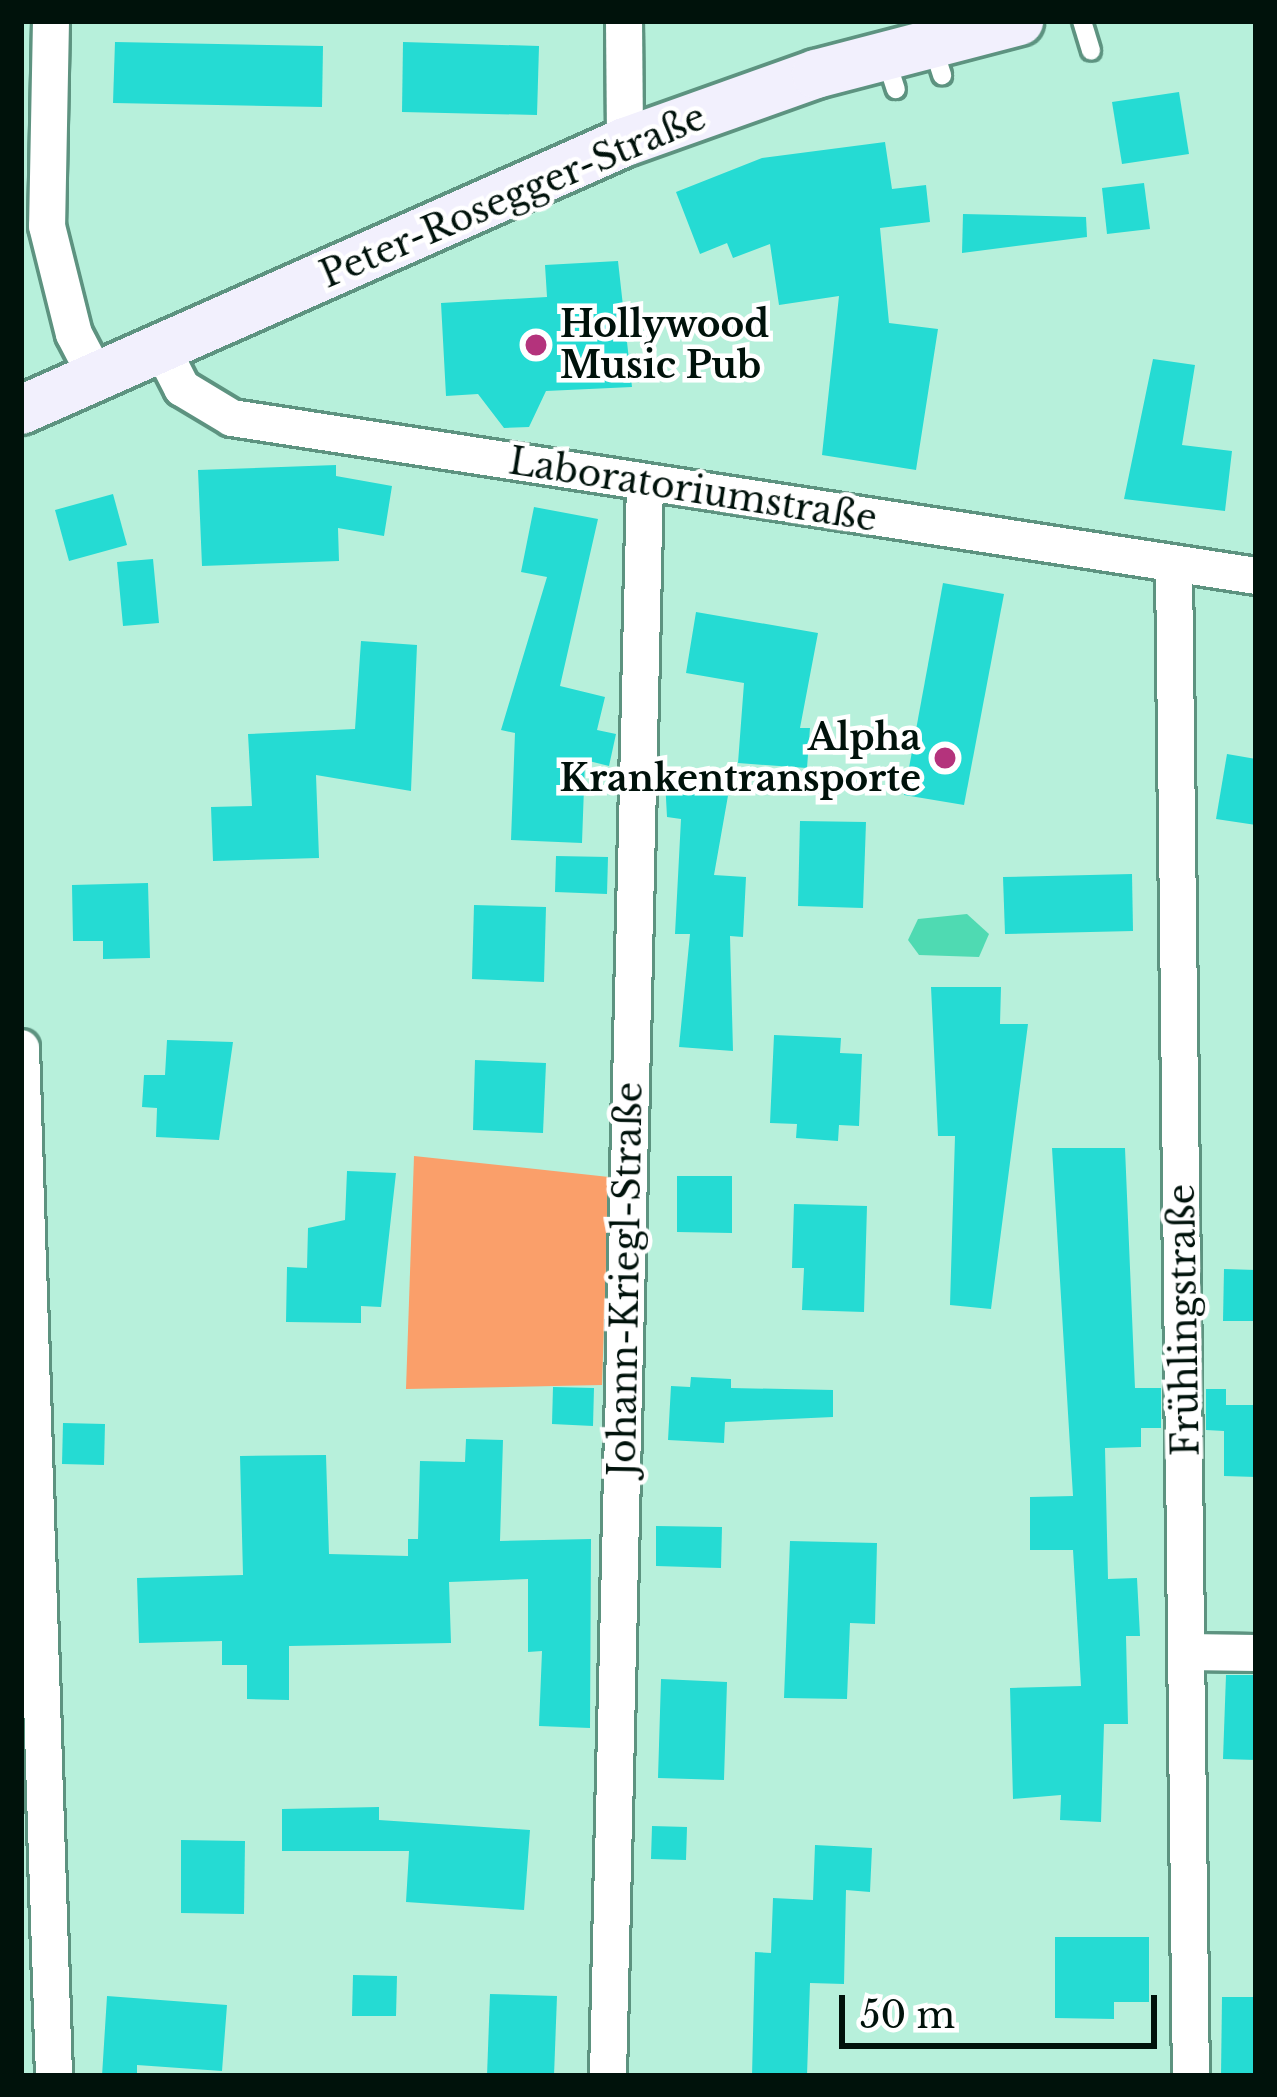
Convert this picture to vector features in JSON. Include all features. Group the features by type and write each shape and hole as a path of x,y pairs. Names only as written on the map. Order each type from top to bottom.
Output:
{"main road":[{"name":"Peter-Rosegger-Straße","path":"21,410 98,380 625,142 937,59 1019,21"}],"street":[{"path":"51,21 35,167 74,334 98,380"},
{"path":"624,21 625,142"},
{"name":"Laboratoriumstraße","path":"162,349 182,388 232,418 1256,576"},
{"name":"Johann-Kriegl-Straße","path":"608,2076 645,483"},
{"name":"Frühlingstraße","path":"1174,564 1192,2076"},
{"path":"21,1048 54,2076"},
{"path":"1188,1652 1256,1653"}],"lane":[{"path":"1082,21 1091,51"}],"shaded area":[{"path":"967,914 989,934 979,957 919,955 908,940 918,919"},
{"path":"414,1156 609,1177 602,1385 406,1389"}],"building":[{"path":"115,42 323,46 322,107 113,103"},
{"path":"403,42 539,46 537,115 402,112"},
{"path":"1179,92 1189,154 1122,164 1112,102"},
{"path":"885,142 892,189 926,185 930,222 880,228 889,323 938,329 916,470 822,455 839,296 779,305 770,244 733,258 727,243 700,254 676,192 762,158"},
{"path":"1144,183 1150,229 1107,234 1102,188"},
{"path":"963,214 1086,217 1087,237 962,253"},
{"name":"Hollywood Music Pub","path":"618,261 632,387 546,391 529,427 504,428 478,394 446,396 441,303 547,297 545,265"},
{"path":"1153,359 1195,365 1182,445 1232,451 1225,511 1124,499"},
{"path":"336,465 336,476 392,486 384,536 338,528 339,561 202,566 198,470"},
{"path":"113,494 127,545 69,561 55,510"},
{"path":"534,507 598,519 560,686 605,697 597,730 616,734 609,766 585,760 582,843 511,840 515,733 501,730 547,577 521,572"},
{"path":"153,559 159,623 123,626 117,562"},
{"path":"943,583 1004,594 964,805 904,795"},
{"path":"696,612 818,633 800,728 810,728 807,768 738,763 744,683 686,673"},
{"path":"361,641 417,645 411,791 316,775 319,858 213,861 211,807 252,806 248,734 355,729"},
{"path":"1227,754 1256,759 1256,825 1216,819"},
{"path":"665,780 729,790 714,875 746,877 743,937 730,936 733,1051 679,1047 690,934 675,934 681,819 667,817"},
{"path":"800,821 866,822 863,908 798,906"},
{"path":"556,856 608,857 607,894 555,892"},
{"path":"1132,874 1133,931 1005,934 1003,877"},
{"path":"148,883 150,958 103,959 103,941 73,941 72,885"},
{"path":"474,905 546,907 544,982 472,979"},
{"path":"931,987 1001,987 1000,1024 1028,1024 991,1309 950,1305 955,1136 938,1136"},
{"path":"774,1035 841,1038 840,1053 862,1054 859,1126 839,1125 838,1141 796,1138 797,1124 770,1123"},
{"path":"167,1040 233,1042 219,1140 156,1137 157,1108 142,1107 144,1075 165,1075"},
{"path":"475,1060 546,1063 543,1133 473,1130"},
{"path":"1052,1148 1125,1148 1135,1388 1161,1388 1161,1428 1141,1428 1141,1447 1105,1448 1108,1579 1137,1578 1140,1636 1126,1636 1128,1724 1104,1724 1101,1822 1060,1820 1061,1795 1013,1799 1010,1688 1081,1686 1073,1550 1030,1550 1030,1497 1073,1496"},
{"path":"347,1171 396,1173 381,1307 361,1306 361,1323 286,1322 287,1267 307,1268 308,1228 345,1220"},
{"path":"677,1176 732,1176 732,1233 677,1232"},
{"path":"794,1204 867,1206 864,1312 802,1310 804,1268 792,1268"},
{"path":"1224,1269 1256,1270 1256,1321 1223,1321"},
{"path":"691,1377 731,1379 731,1388 833,1390 833,1417 725,1422 724,1443 668,1440 671,1386 690,1387"},
{"path":"553,1387 594,1388 593,1426 552,1424"},
{"path":"1206,1389 1226,1389 1226,1405 1256,1405 1256,1477 1224,1476 1224,1431 1206,1430"},
{"path":"63,1423 105,1424 104,1465 62,1464"},
{"path":"466,1439 503,1440 500,1541 591,1539 590,1728 539,1726 542,1651 528,1652 528,1579 449,1582 451,1643 289,1646 289,1700 247,1699 247,1665 222,1665 222,1641 139,1643 137,1578 243,1575 240,1456 326,1455 329,1554 408,1556 408,1539 418,1539 420,1461 465,1462"},
{"path":"656,1526 722,1527 721,1568 656,1566"},
{"path":"790,1541 877,1543 875,1624 850,1623 847,1699 784,1698"},
{"path":"1226,1675 1256,1675 1256,1760 1223,1759"},
{"path":"661,1679 727,1682 724,1780 658,1778"},
{"path":"379,1807 379,1820 530,1830 524,1910 406,1902 409,1851 282,1851 282,1809"},
{"path":"652,1826 687,1827 686,1860 651,1859"},
{"path":"181,1840 245,1841 244,1914 181,1913"},
{"path":"815,1845 872,1848 870,1892 846,1890 844,1984 810,1983 807,2076 752,2076 755,1952 771,1953 773,1898 813,1900"},
{"path":"1055,1937 1149,1937 1149,2002 1114,2002 1114,2019 1055,2018"},
{"path":"353,1975 397,1976 396,2016 352,2016"},
{"path":"490,1994 557,1996 554,2076 487,2076"},
{"path":"107,1996 227,2005 222,2071 137,2065 137,2076 102,2076"},
{"path":"1222,1997 1256,1997 1256,2076 1221,2076"}],"place":[{"name":"Hollywood Music Pub","path":"536,345"},
{"name":"Alpha Krankentransporte","path":"945,758"}]}
